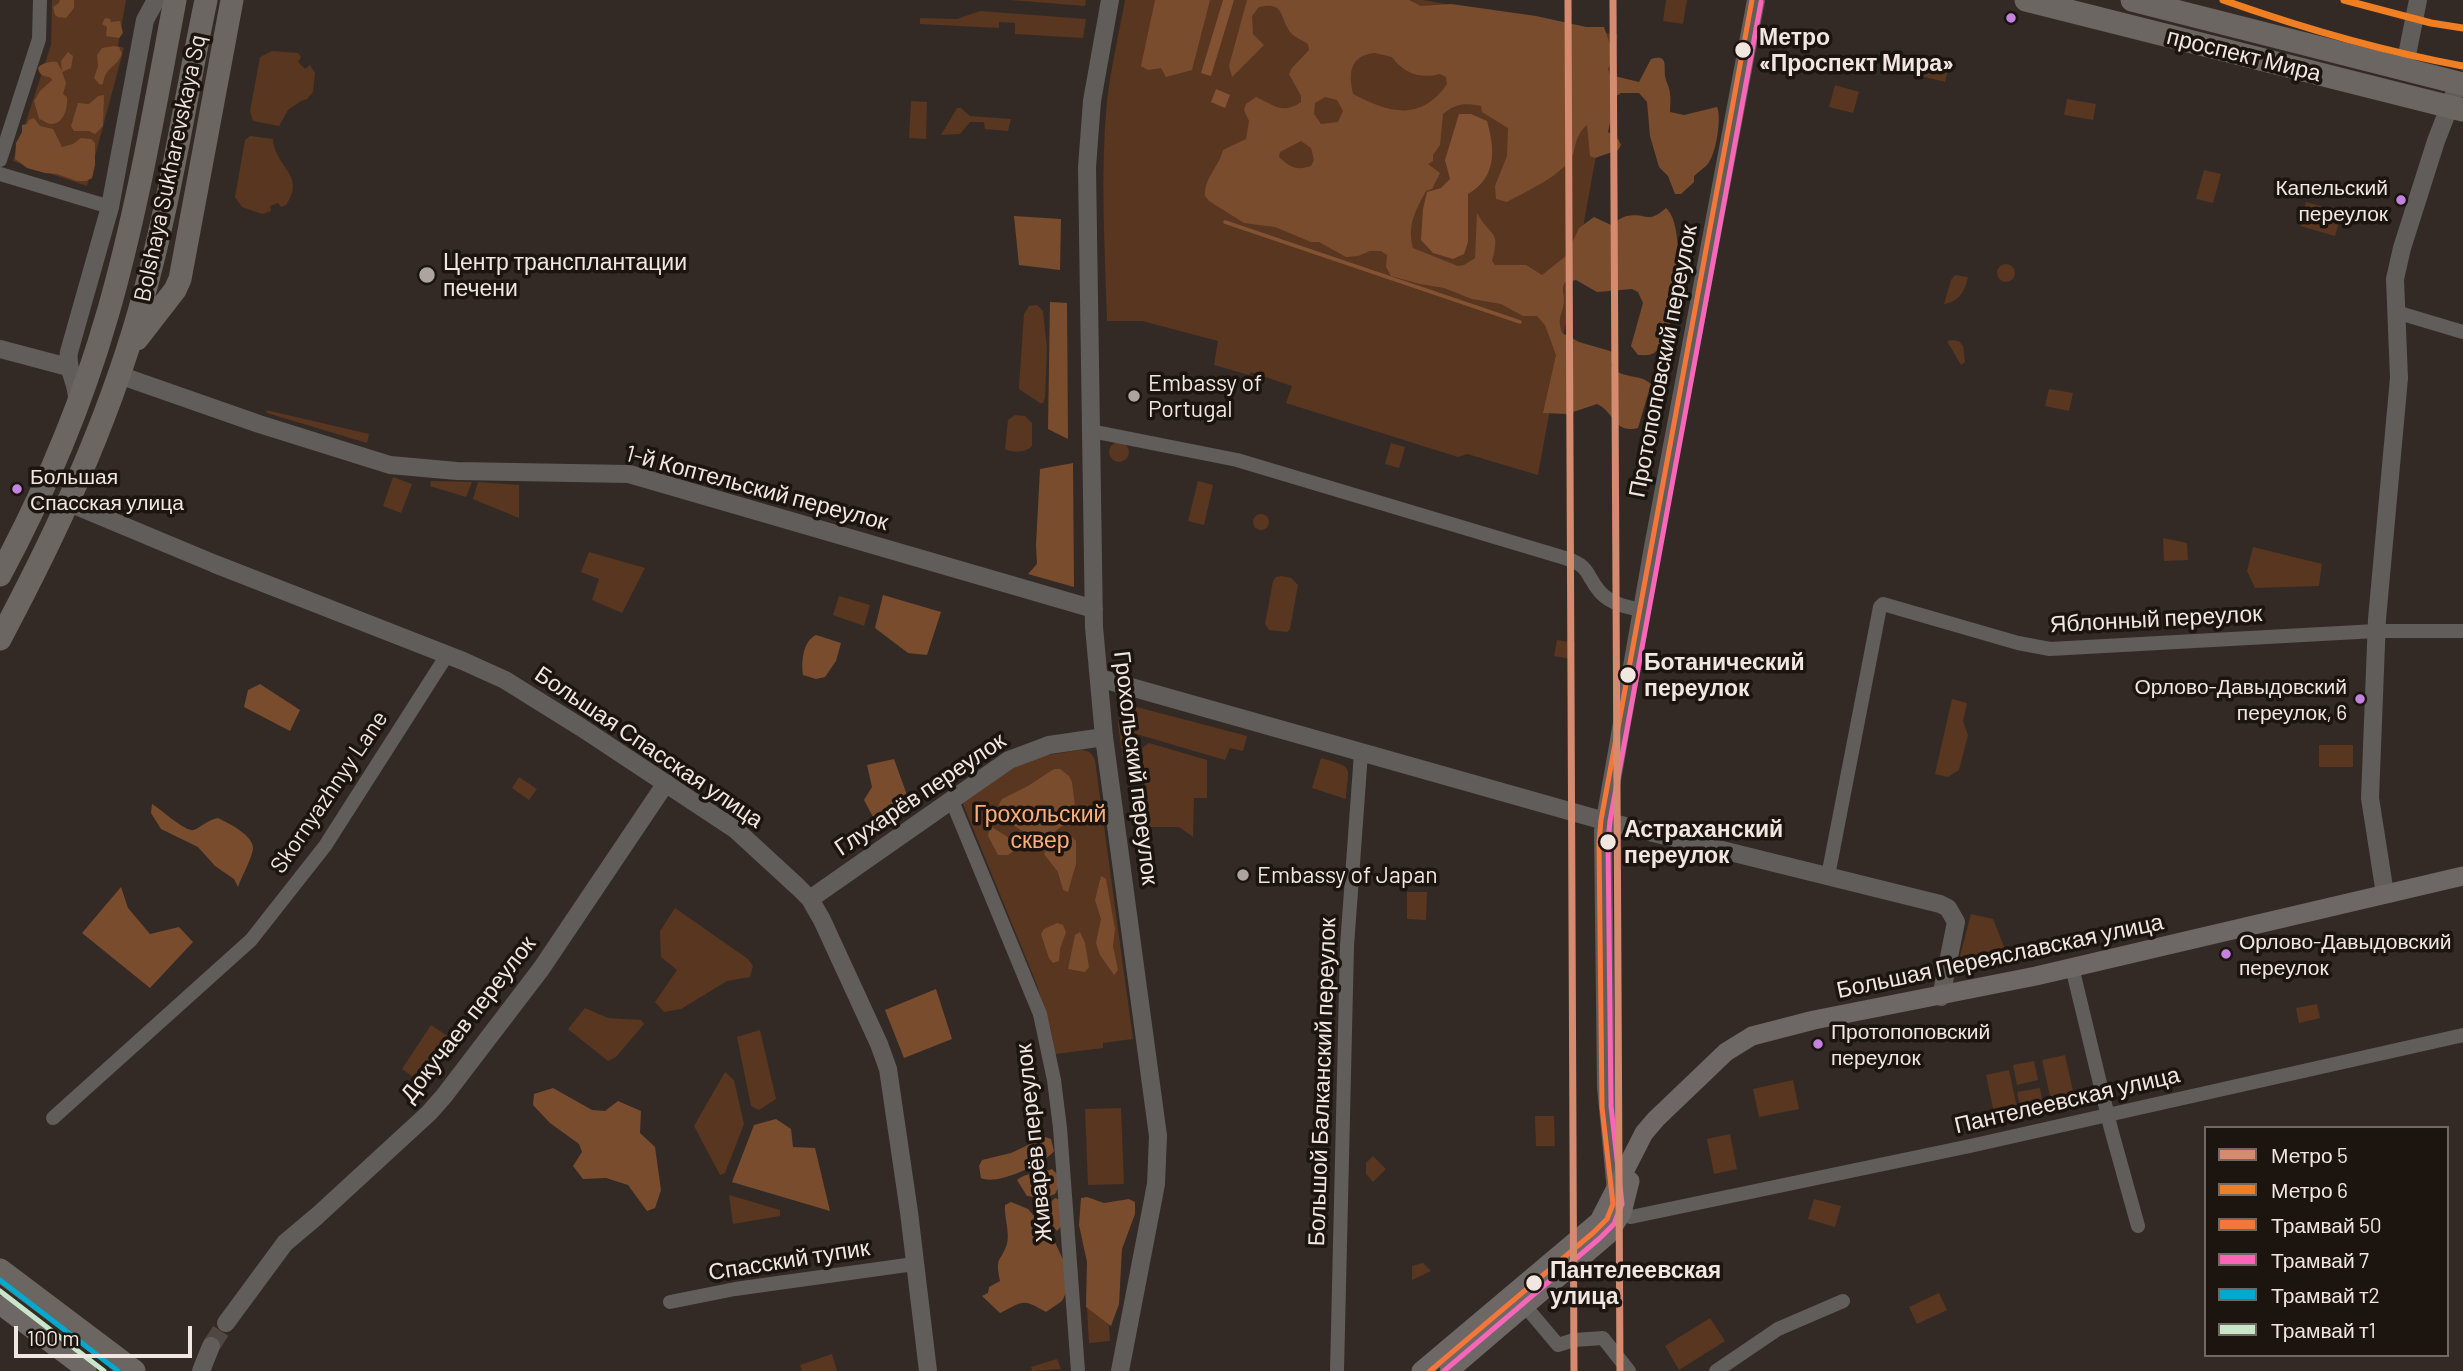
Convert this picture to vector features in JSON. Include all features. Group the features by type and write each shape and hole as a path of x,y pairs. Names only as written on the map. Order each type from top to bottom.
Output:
{"main road":[{"name":"Bolshaya Sukharevskaya Sq","path":"0,575 39,498 76,408 79,370 107,318 134,211 175,0"},
{"name":"Bolshaya Sukharevskaya Sq","path":"0,639 69,503 95,444 119,375 165,211 206,0"},
{"path":"126,353 175,290 180,279 232,0"},
{"name":"проспект Мира","path":"2026,0 2456,109"},
{"name":"проспект Мира","path":"2132,0 2462,83"},
{"name":"Большая Переяславская улица","path":"1421,1371 1599,1221 1636,1149 1656,1119 1726,1052 1752,1036 1814,1020 1941,997 2463,876"},
{"path":"1449,1371 1608,1235 1622,1213 1636,1149"},
{"path":"0,1270 134,1371"},
{"path":"0,1305 87,1371"}],"street":[{"path":"0,160 39,39 40,0"},
{"path":"79,370 69,352 110,207 145,20 156,0"},
{"name":"Грохольский переулок","path":"1110,0 1092,101 1087,167 1094,610 1104,737 1132,933 1158,1148 1156,1184 1120,1371"},
{"name":"Протопоповский переулок","path":"1616,1191 1606,1087 1602,842 1604,821 1756,0"},
{"path":"2404,70 2418,0"},
{"path":"2385,894 2370,798 2376,631 2398,395 2399,350 2395,279 2409,225 2456,109 2462,83"},
{"path":"0,174 110,207"},
{"path":"2396,313 2463,332"},
{"path":"0,349 79,370"},
{"name":"1-й Коптельский переулок","path":"119,375 390,465 457,471 629,474 1094,610"},
{"path":"1091,431 1237,460 1565,558 1584,567 1602,595 1614,602 1642,610"},
{"name":"Большая Спасская улица","path":"69,503 505,680 736,830 810,899 864,1010 888,1069 896,1112 928,1371"},
{"name":"Яблонный переулок","path":"1828,876 1880,607 1883,604 2018,643 2050,649 2376,631 2463,631"},
{"name":"Skornyazhnyy Lane","path":"53,1118 251,940 325,846 447,655"},
{"path":"1099,678 1604,821 1948,908 1954,915 1956,930 1941,997"},
{"name":"Глухарёв переулок","path":"810,899 1001,765 1049,745 1104,737"},
{"name":"Большой Балканский переулок","path":"1338,1371 1347,946 1361,753"},
{"name":"Докучаев переулок","path":"226,1323 285,1243 429,1113 444,1096 541,969 666,783"},
{"name":"Живарёв переулок","path":"952,801 1040,1014 1046,1037 1060,1128 1078,1371"},
{"path":"2072,967 2107,1114 2138,1226"},
{"name":"Пантелеевская улица","path":"1622,1213 1631,1217 1970,1146 2463,1035"},
{"path":"1616,1191 1622,1213"},
{"name":"Спасский тупик","path":"670,1302 736,1289 914,1264"},
{"path":"1716,1371 1778,1329 1843,1301"},
{"path":"1526,1307 1558,1345 1574,1340 1603,1338 1629,1371"},
{"path":"201,1371 211,1346"}],"green space":[{"path":"52,0 126,0 118,46 124,48 87,186 13,161 51,45"},
{"path":"60,0 74,0 74,8 66,18 55,15 53,7"},
{"path":"1010,0 1086,0 1085,6"},
{"path":"1125,0 1423,0 1618,35 1538,475 1467,454 1458,457 1286,403 1292,386 1251,372 1249,375 1214,365 1218,341 1142,321 1107,321 1105,128 1107,101"},
{"path":"1155,0 1210,0 1192,70 1166,77 1161,68 1148,70 1141,66"},
{"path":"1247,0 1409,0 1421,6 1451,4 1536,16 1586,27 1604,27 1614,56 1608,69 1610,75 1639,82 1651,59 1663,59 1670,92 1670,112 1684,115 1717,107 1718,112 1713,154 1707,165 1694,176 1694,182 1681,194 1675,194 1668,176 1659,167 1650,136 1647,102 1639,93 1621,93 1616,96 1608,132 1618,139 1621,145 1618,150 1595,158 1590,156 1587,125 1579,135 1571,159 1562,169 1507,202 1496,199 1495,186 1507,156 1508,128 1482,112 1481,106 1465,104 1443,114 1440,145 1433,155 1433,161 1428,164 1440,173 1432,189 1426,191 1418,205 1411,233 1413,248 1458,266 1464,265 1475,258 1477,213 1495,238 1492,261 1495,265 1526,265 1542,275 1566,256 1579,228 1594,217 1611,225 1627,216 1655,216 1666,208 1673,219 1677,236 1677,282 1669,327 1654,353 1638,355 1631,346 1643,303 1638,292 1632,289 1597,292 1576,280 1565,282 1563,287 1564,304 1560,319 1562,333 1579,342 1610,351 1614,355 1611,366 1615,370 1651,384 1638,428 1624,428 1597,404 1567,414 1543,413 1556,355 1545,325 1537,316 1523,316 1501,304 1472,299 1444,288 1391,276 1386,267 1387,255 1381,251 1346,257 1319,242 1311,242 1275,227 1244,223 1209,201 1205,190 1223,150 1246,139 1249,121 1244,110 1246,104 1256,97 1283,108 1301,102 1301,96 1289,74 1309,50 1308,44 1292,34 1278,9 1259,7 1252,16 1253,34 1264,45 1232,77 1229,66","holes":["1375,53 1392,57 1402,68 1413,74 1440,74 1446,77 1447,84 1437,96 1415,109 1392,109 1366,101 1353,94 1351,72 1360,57","1325,97 1337,100 1343,111 1338,122 1321,124 1314,114 1315,103","1301,141 1311,148 1314,160 1311,166 1294,167 1279,157 1280,152"]},
{"path":"1666,0 1687,0 1683,24 1663,21"},
{"path":"980,11 1086,19 1083,38 1015,34 1015,23 999,22 999,28 920,24 920,18 957,19"},
{"path":"105,18 111,22 120,21 123,33 119,38 106,36 107,27 102,24"},
{"path":"119,47 122,54 100,85 94,78 98,66 97,55 102,48"},
{"path":"272,51 298,53 301,57 298,62 305,69 310,65 315,73 313,92 307,99 288,110 279,126 253,121 250,111 260,57"},
{"path":"68,52 73,56 71,68 62,72 66,83 63,94 67,97 66,110 59,122 50,124 39,119 34,101 52,80 41,74 38,68 46,63 57,62 62,71 61,61"},
{"path":"1918,54 1950,63 1945,82 1913,74"},
{"path":"1835,85 1859,92 1853,113 1829,107"},
{"path":"104,95 103,126 95,134 89,131 74,131 71,126 78,103 89,104 98,96"},
{"path":"2067,99 2096,104 2093,120 2064,115"},
{"path":"911,101 927,102 926,139 909,138"},
{"path":"957,108 970,116 1011,119 1008,131 985,129 984,122 970,122 960,134 941,135"},
{"path":"34,118 40,126 53,129 62,147 81,138 91,139 95,143 92,178 77,181 27,168 15,159 16,143 22,132 22,125"},
{"path":"250,136 273,139 275,149 292,179 292,195 286,205 281,207 278,203 270,206 271,211 262,214 242,207 235,197 245,140"},
{"path":"2204,170 2221,174 2213,203 2196,199"},
{"path":"2306,202 2342,212 2335,236 2300,226"},
{"path":"1014,216 1061,219 1060,270 1019,265"},
{"path":"2006,264 2012,267 2015,273 2012,279 2006,282 2000,279 1997,273 2000,267"},
{"path":"1955,275 1968,277 1965,287 1957,298 1944,304 1951,280"},
{"path":"1050,302 1067,303 1068,439 1048,429"},
{"path":"1037,305 1043,311 1047,348 1043,403 1019,389 1024,314 1029,306"},
{"path":"1947,341 1959,341 1963,346 1965,362 1961,365"},
{"path":"2049,389 2073,393 2069,411 2045,406"},
{"path":"266,410 369,434 367,443 267,413"},
{"path":"1015,415 1025,416 1032,423 1032,446 1015,452 1005,449 1008,420"},
{"path":"1119,442 1126,445 1129,452 1126,459 1119,462 1112,459 1109,452 1112,445"},
{"path":"1391,443 1405,447 1399,468 1385,464"},
{"path":"1073,463 1074,587 1028,574 1037,564 1040,469"},
{"path":"393,477 412,484 401,513 383,506"},
{"path":"431,481 472,482 466,497 430,486"},
{"path":"1198,481 1213,485 1204,525 1188,521"},
{"path":"478,482 519,485 519,518 473,499"},
{"path":"1258,514 1264,514 1269,522 1267,528 1258,530 1253,525 1253,519"},
{"path":"2163,538 2187,543 2188,560 2164,561"},
{"path":"2253,547 2322,564 2319,586 2255,588 2247,571"},
{"path":"589,552 645,568 622,613 592,600 599,579 581,572"},
{"path":"1281,576 1291,578 1298,585 1290,629 1287,632 1269,630 1265,624 1273,581"},
{"path":"883,595 941,612 927,655 908,653 875,628"},
{"path":"839,596 870,605 864,626 833,615"},
{"path":"816,635 841,643 836,661 825,677 816,679 803,675 802,664 808,642"},
{"path":"1557,640 1575,643 1572,659 1554,656"},
{"path":"260,684 300,710 290,731 244,707 248,690"},
{"path":"1952,699 1967,703 1963,721 1968,735 1959,770 1948,777 1935,774"},
{"path":"1123,707 1137,707 1247,736 1243,751 1230,748 1225,760 1133,733 1128,744 1128,759 1123,758 1118,724"},
{"path":"1149,743 1207,760 1207,798 1194,798 1193,837 1179,827 1148,827 1142,748"},
{"path":"2319,745 2353,745 2353,767 2319,767"},
{"name":"Грохольский сквер","path":"1080,750 1089,752 1095,760 1133,1039 1103,1043 1103,1048 1055,1054 1037,985 963,804 966,799 1022,761"},
{"path":"1321,758 1340,764 1347,770 1346,799 1312,788"},
{"path":"894,759 912,809 880,830 864,800 872,787 867,765"},
{"path":"1054,769 1060,769 1072,782 1075,820 1050,834 1037,837 1024,832 1000,815 999,804 1002,799"},
{"path":"519,777 537,789 529,800 512,788"},
{"path":"152,804 190,830 218,818 245,834 253,848 238,887 234,879 215,866 198,847 161,829 151,813"},
{"path":"990,826 1019,844 1023,850 1016,849 1008,855 998,855 988,836"},
{"path":"1072,837 1076,841 1076,864 1068,892 1063,890 1058,872 1044,854 1047,848"},
{"path":"1101,876 1106,879 1115,929 1113,946 1118,970 1114,975 1100,955 1096,943 1101,919 1095,900"},
{"path":"121,887 128,908 150,934 179,927 193,942 150,988 82,933"},
{"path":"1407,892 1427,892 1426,920 1407,919"},
{"path":"675,908 748,959 753,966 750,977 727,981 681,1009 664,1012 655,1002 677,970 661,957 660,931"},
{"path":"1971,914 1993,919 2009,959 1974,967 1962,961 1960,956"},
{"path":"1057,923 1063,925 1066,932 1059,961 1053,963 1041,934 1044,929"},
{"path":"1080,932 1085,943 1089,967 1085,972 1068,969 1075,935"},
{"path":"936,989 952,1039 904,1058 885,1010"},
{"path":"2317,1004 2320,1018 2299,1023 2296,1008"},
{"path":"585,1008 608,1018 641,1020 644,1024 616,1057 608,1061 568,1029"},
{"path":"431,1025 455,1041 425,1085 402,1069"},
{"path":"760,1030 776,1099 759,1110 751,1106 737,1037"},
{"path":"2065,1055 2075,1100 2052,1105 2042,1060"},
{"path":"2034,1061 2038,1080 2017,1085 2013,1065"},
{"path":"2009,1070 2019,1117 1996,1122 1986,1075"},
{"path":"725,1072 734,1080 744,1124 725,1173 720,1175 694,1126"},
{"path":"1793,1080 1799,1109 1759,1117 1753,1089"},
{"path":"553,1088 592,1110 605,1111 618,1101 641,1111 640,1133 655,1147 661,1190 655,1208 647,1211 628,1185 606,1178 583,1179 573,1166 582,1152 579,1144 550,1123 533,1105 534,1094"},
{"path":"2040,1088 2043,1107 2021,1111 2017,1092"},
{"path":"1121,1108 1124,1184 1088,1185 1085,1109"},
{"path":"1535,1116 1554,1116 1555,1146 1536,1146"},
{"path":"776,1119 791,1129 793,1147 815,1148 830,1211 732,1182 754,1125"},
{"path":"1730,1134 1737,1169 1714,1174 1707,1139"},
{"path":"1045,1137 1051,1139 1054,1151 1040,1162 997,1179 981,1178 979,1166 982,1160 1011,1153"},
{"path":"1373,1156 1386,1169 1373,1182 1366,1174 1366,1163"},
{"path":"1052,1169 1058,1175 1055,1194 1044,1198 1027,1196 1017,1180"},
{"path":"729,1195 780,1210 780,1216 733,1224"},
{"path":"1087,1197 1104,1203 1129,1199 1135,1202 1135,1214 1122,1249 1119,1304 1111,1326 1086,1307 1087,1262 1079,1225 1081,1198"},
{"path":"1055,1198 1061,1200 1064,1223 1057,1231 1041,1211"},
{"path":"1814,1199 1841,1206 1835,1227 1808,1219"},
{"path":"1011,1202 1028,1209 1053,1238 1066,1266 1065,1295 1062,1301 1046,1312 1023,1303 1000,1313 982,1296 988,1293 989,1287 1000,1281 998,1263 1008,1240 1005,1205"},
{"path":"1423,1263 1431,1271 1412,1280 1412,1266"},
{"path":"1106,1289 1110,1341 1089,1343 1086,1291"},
{"path":"1939,1293 1947,1310 1917,1324 1909,1307"},
{"path":"1710,1318 1725,1341 1679,1370 1665,1346"},
{"path":"832,1354 837,1371 802,1371 800,1365"},
{"path":"1057,1359 1061,1369 1032,1371 1031,1367"}],"shaded area":[{"path":"1223,0 1234,0 1211,76 1201,73"},
{"path":"1216,89 1230,95 1225,108 1211,102"},
{"path":"1459,114 1471,114 1487,121 1492,152 1489,171 1484,180 1468,194 1468,242 1464,254 1453,259 1433,253 1421,240 1427,192 1441,188 1450,179 1445,160"}],"waterway":[{"path":"1225,222 1520,322"}],"tunnel":[{"path":"211,1346 226,1323"}],"metro line":[{"name":"5","path":"1568,0 1574,1371"},
{"name":"5","path":"1613,0 1620,1371"},
{"name":"6","path":"2223,0 2342,38 2463,66"},
{"name":"6","path":"2344,0 2431,23 2463,28"}],"tram line":[{"name":"50","path":"1430,1371 1594,1232 1607,1219 1613,1204 1602,1107 1601,820 1752,0"},
{"name":"7","path":"1444,1371 1600,1238 1614,1224 1622,1204 1611,1106 1610,821 1761,2"},
{"name":"т2","path":"0,1280 118,1371"},
{"name":"т1","path":"0,1291 104,1371"}],"place":[{"name":"Метро «Проспект Мира»","path":"1743,50"},
{"name":"Капельский переулок","path":"2401,200"},
{"name":"Центр трансплантации печени","path":"427,275"},
{"name":"Embassy of Portugal","path":"1134,396"},
{"name":"Большая Спасская улица","path":"17,489"},
{"name":"Ботанический переулок","path":"1628,675"},
{"name":"Орлово-Давыдовский переулок, 6","path":"2360,699"},
{"name":"Астраханский переулок","path":"1608,842"},
{"name":"Embassy of Japan","path":"1243,875"},
{"name":"Орлово-Давыдовский переулок","path":"2226,954"},
{"name":"Протопоповский переулок","path":"1818,1044"},
{"name":"Пантелеевская улица","path":"1534,1283"}]}
